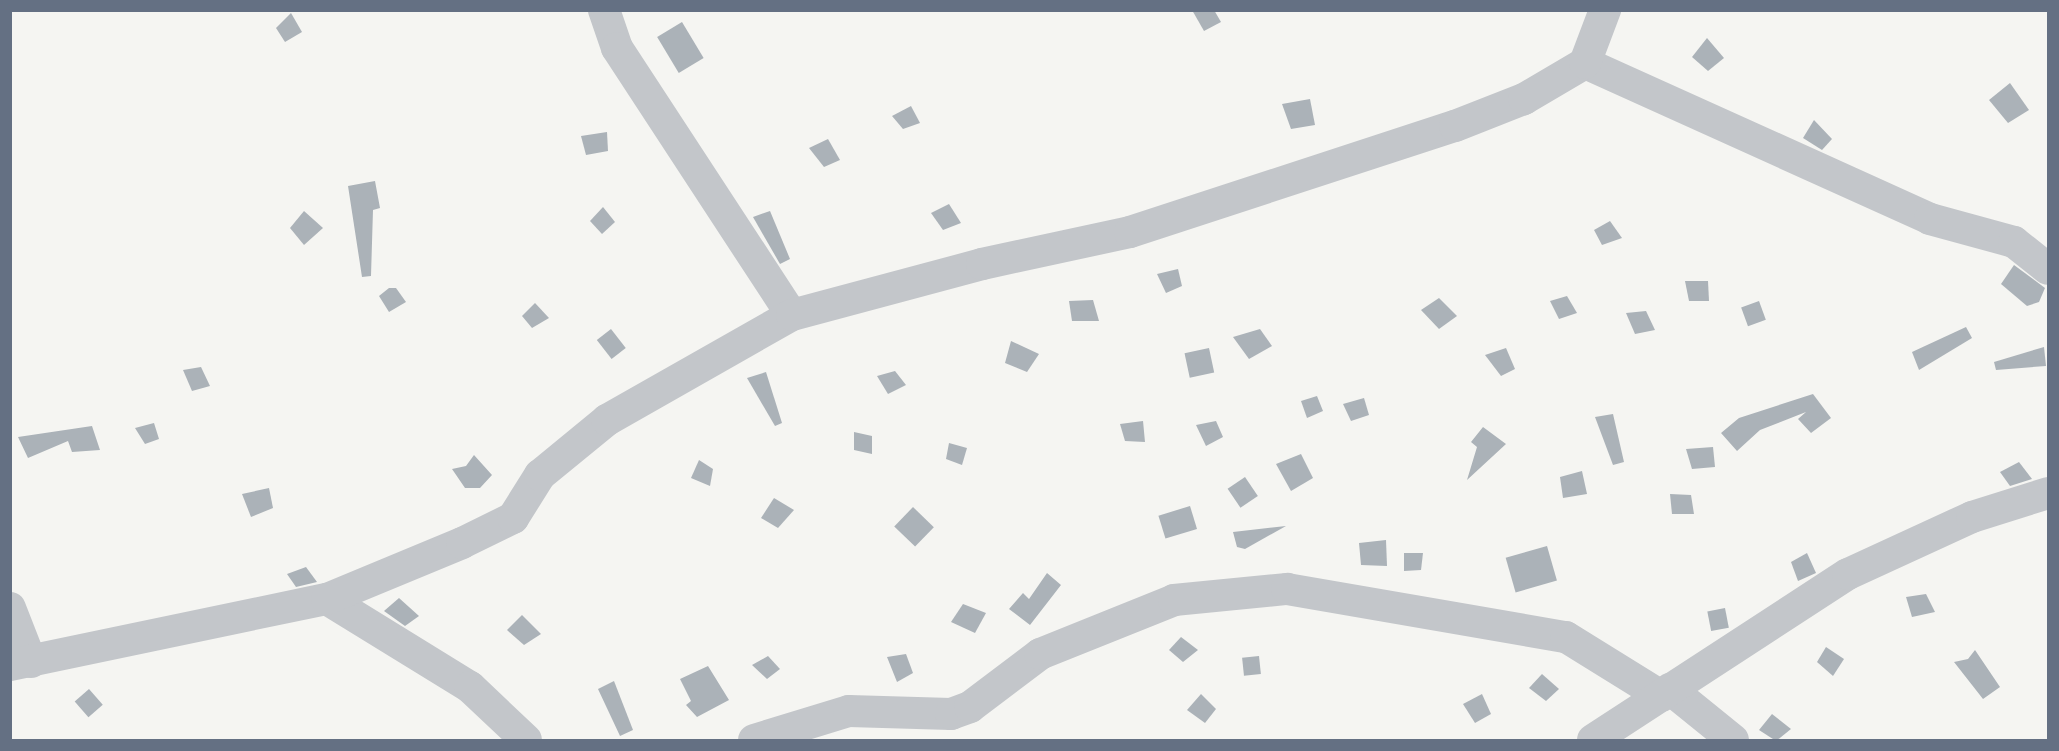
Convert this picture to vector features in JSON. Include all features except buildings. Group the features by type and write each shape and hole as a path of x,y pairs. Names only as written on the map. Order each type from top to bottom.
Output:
{"street":[{"path":"604,10 617,48 792,315"},
{"path":"10,608 21,664 327,599 513,518 540,475 570,447 792,315 982,264 1130,232 1455,126 1524,99 1585,63 1605,10"},
{"path":"1585,63 1930,219 2014,242 2049,269"},
{"path":"1593,741 1848,574 1972,517 2049,494"},
{"path":"754,741 849,711 951,714 970,707 1040,654 1174,600 1287,589 1566,637 1665,693 1733,741"},
{"path":"327,599 470,687 526,741"}]}
